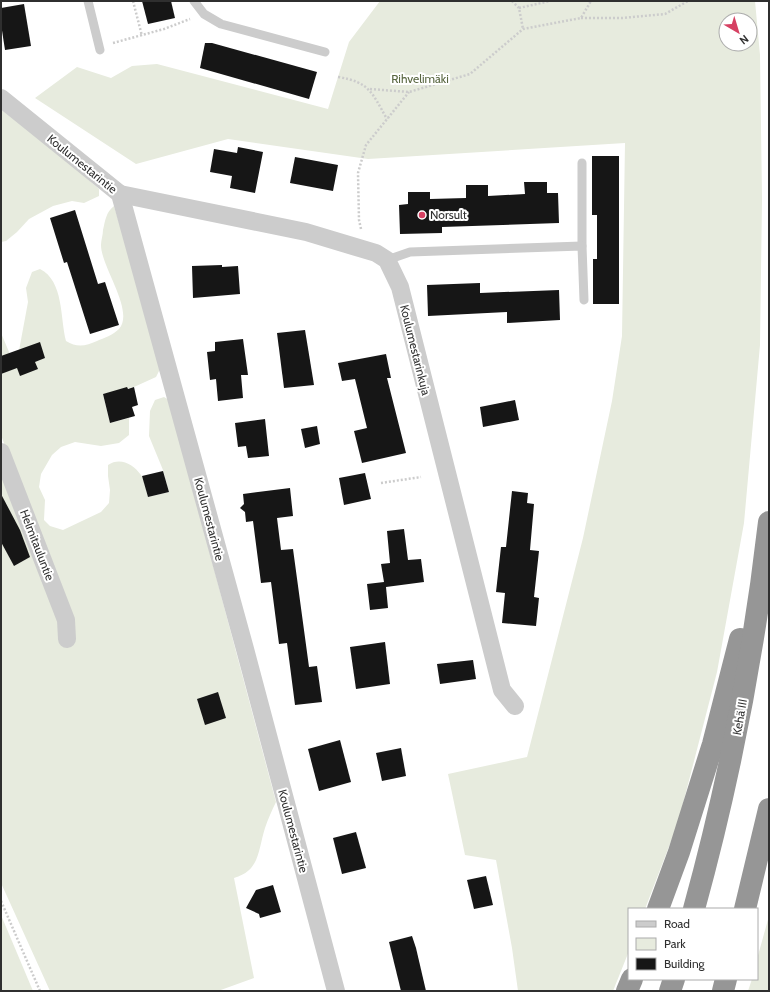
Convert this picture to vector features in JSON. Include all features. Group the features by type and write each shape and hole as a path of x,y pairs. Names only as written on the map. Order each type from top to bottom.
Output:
{"highway":[{"path":"658,908 679,852 713,744 768,528"},
{"name":"Kehä III","path":"694,908 710,849 735,741 753,641 768,528"},
{"path":"745,908 769,809"},
{"path":"627,991 632,980"},
{"path":"670,991 674,980"},
{"path":"723,991 726,980"}],"street":[{"name":"Koulumestarintie","path":"1,98 120,194 245,649 336,991"},
{"path":"120,194 306,232 368,250 387,260"},
{"name":"Koulumestarinkuja","path":"387,260 400,287 458,524 502,690 515,706"},
{"name":"Helmitauluntie","path":"1,452 66,620 67,639"}],"lane":[{"path":"88,1 100,50"},
{"path":"194,1 204,14 221,24 325,52"},
{"path":"582,163 582,246 584,300"},
{"path":"387,260 410,252 582,246"}],"path":[{"path":"133,1 142,36"},
{"path":"512,1 518,8 523,29"},
{"path":"518,8 550,1"},
{"path":"581,18 591,1"},
{"path":"338,77 355,80 370,89 409,92 470,74 523,29 581,18 622,18 665,14 688,1"},
{"path":"118,42 142,36 204,14"},
{"path":"370,89 387,119"},
{"path":"368,250 359,220 358,173 366,145 409,92"},
{"path":"381,483 421,476"},
{"path":"1,901 40,991"}],"green space":[{"name":"Rihvelimäki","path":"380,1 755,1 756,12 718,12 718,52 758,52 758,33 760,55 762,199 760,345 744,523 717,672 678,823 645,908 628,908 628,954 613,991 518,991 512,948 496,860 465,855 448,774 527,757 583,538 612,401 622,336 625,143 368,159 228,139 136,164 35,98 77,67 111,78 132,66 157,64 328,109 349,42"},
{"path":"1,109 49,145 99,189 99,196 84,203 72,201 53,206 29,219 17,232 6,241 1,242"},
{"path":"114,206 162,365 156,377 134,387 103,394 110,423 129,418 129,435 119,443 101,446 75,442 61,447 52,455 41,474 39,487 45,500 44,520 50,526 63,530 101,512 109,503 110,490 108,465 113,463 126,463 138,471 144,480 148,497 169,492 163,470 149,436 150,411 155,400 164,397 169,400 276,802 266,825 257,859 249,870 243,875 234,878 254,978 218,991 50,991 1,883 1,472 69,622 1,435 1,333 12,359 18,356 28,302 26,288 32,272 40,269 48,275 57,291 66,341 74,345 85,345 108,336 119,329 123,321 123,311 116,288 102,254 101,245 106,217"},
{"path":"1,915 33,991 1,991"},
{"path":"769,916 769,991 748,991 752,980 758,980 758,955"}],"building":[{"path":"142,1 171,1 175,18 148,24"},
{"path":"24,4 31,46 5,50 1,24 1,8"},
{"path":"205,43 212,43 317,72 309,99 200,68"},
{"path":"238,147 263,152 255,193 230,188 232,176 210,172 214,149 237,153"},
{"path":"592,156 619,156 619,304 593,304 593,259 597,259 597,215 592,215"},
{"path":"295,157 338,165 333,191 290,183"},
{"path":"524,182 547,182 547,193 558,193 559,223 442,227 442,233 400,234 399,205 408,204 408,192 430,192 430,199 466,198 466,185 488,185 488,196 525,194"},
{"path":"75,210 98,284 105,282 119,325 90,334 67,262 64,263 50,218"},
{"path":"222,265 222,267 238,266 240,294 193,298 192,266"},
{"path":"480,283 480,293 559,290 560,320 507,323 507,312 428,316 427,285"},
{"path":"305,330 314,385 284,388 277,333"},
{"path":"243,339 248,375 241,375 243,398 218,401 216,379 210,380 207,352 215,351 215,342"},
{"path":"40,342 45,358 35,362 38,369 20,376 17,368 1,374 1,356"},
{"path":"386,354 391,378 387,378 406,453 362,463 354,431 367,428 355,379 342,381 338,363"},
{"path":"127,387 128,389 134,387 138,405 132,407 135,416 110,423 103,394"},
{"path":"515,400 519,420 483,427 480,407"},
{"path":"265,419 269,456 248,458 246,446 238,447 235,423"},
{"path":"317,426 320,444 305,448 301,429"},
{"path":"163,471 169,492 148,497 142,476"},
{"path":"365,473 371,499 344,505 339,478"},
{"path":"290,488 293,516 277,518 281,550 293,549 309,667 317,666 322,702 295,705 287,643 279,644 271,582 261,583 253,521 246,522 245,512 240,508 244,504 243,494"},
{"path":"512,491 528,493 527,503 534,504 530,550 539,551 534,597 539,598 536,626 502,623 505,593 496,592 501,547 506,547"},
{"path":"1,494 20,530 30,557 14,566 1,542"},
{"path":"404,529 408,560 421,559 424,582 386,587 388,608 370,610 367,584 384,582 381,564 390,563 387,531"},
{"path":"385,642 390,684 356,689 350,647"},
{"path":"473,660 476,679 440,684 437,664"},
{"path":"218,692 226,718 205,725 197,699"},
{"path":"340,740 351,782 319,791 308,749"},
{"path":"401,748 406,776 382,781 376,753"},
{"path":"356,832 366,868 342,874 333,838"},
{"path":"486,876 493,905 474,909 467,880"},
{"path":"273,885 281,912 260,918 259,914 246,908 256,890"},
{"path":"412,936 426,991 401,991 389,942"}],"place":[{"name":"Norsult","path":"422,215"}]}
